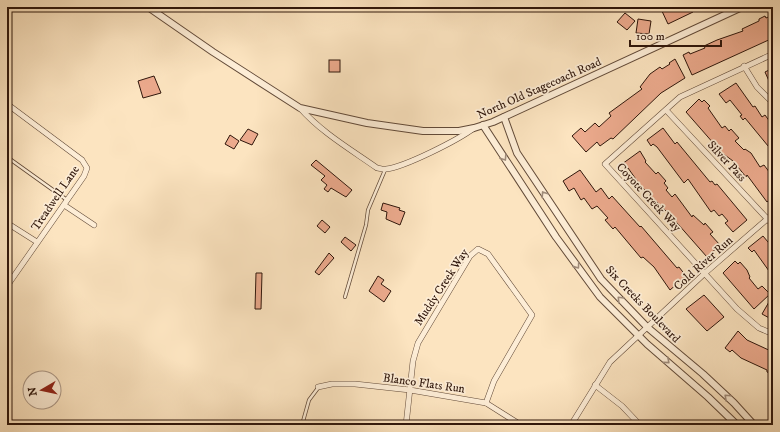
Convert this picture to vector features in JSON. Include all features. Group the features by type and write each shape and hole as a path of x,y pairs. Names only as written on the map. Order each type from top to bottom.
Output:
{"street":[{"name":"North Old Stagecoach Road","path":"148,7 213,52 300,108 367,123 423,131 459,131 474,128 504,117 738,8"},
{"name":"Coyote Creek Way","path":"773,54 688,92 605,164 737,309 759,328 773,334"},
{"path":"744,66 757,87 773,103"},
{"name":"Treadwell Lane","path":"7,104 86,164 87,172 7,286"},
{"path":"300,108 309,119 334,138 377,168 385,170 462,137 474,128"},
{"name":"Silver Pass","path":"666,110 773,225"},
{"name":"Six Creeks Boulevard","path":"504,117 517,153 601,279 647,327 723,393 754,425"},
{"name":"Six Creeks Boulevard","path":"483,125 556,237 592,287 612,310 638,335 708,397 737,425"},
{"path":"66,202 94,225"},
{"name":"Cold River Run","path":"571,425 610,362 705,273 773,214"},
{"path":"7,223 37,242"},
{"name":"Muddy Creek Way","path":"406,425 413,361 418,343 470,256 478,249 488,254 532,315 494,381 486,403"},
{"name":"Blanco Flats Run","path":"318,387 344,383 410,390 486,403 521,425"},
{"path":"595,385 622,406 640,425"}],"lane":[{"path":"7,157 66,202"},
{"path":"344,297 366,226 368,210 385,170"},
{"path":"302,425 308,400 318,387"}],"building":[{"path":"667,7 691,7 693,12 668,24 661,9"},
{"path":"625,13 635,21 627,30 617,22"},
{"path":"773,15 773,38 692,75 683,55 705,48 704,46 717,40 743,31 742,29 759,21 759,19 765,16 766,18"},
{"path":"638,19 651,21 649,34 636,33"},
{"path":"675,59 685,78 661,93 613,139 611,138 600,146 597,142 586,152 572,136 581,128 585,132 595,123 599,127 611,116 609,113 642,89 640,87 650,74 660,67 662,69"},
{"path":"329,60 340,60 340,72 329,72"},
{"path":"773,68 773,90 765,72"},
{"path":"154,76 161,93 143,98 138,81"},
{"path":"736,83 753,107 755,106 762,117 765,115 773,126 773,152 745,118 743,120 740,116 742,115 730,100 726,103 719,94"},
{"path":"699,99 702,102 704,100 710,106 708,108 722,128 725,126 729,131 731,129 739,138 735,141 744,150 745,149 751,153 760,167 764,165 773,177 773,197 767,202 747,175 746,177 733,161 722,153 686,112"},
{"path":"663,128 675,144 677,142 710,182 712,181 715,185 717,184 747,220 733,232 725,223 728,221 722,214 719,216 714,210 711,212 688,179 684,183 657,147 653,144 651,146 647,140"},
{"path":"248,129 258,134 252,145 240,140"},
{"path":"230,135 239,141 234,149 225,144"},
{"path":"640,151 646,161 645,162 656,174 658,172 666,181 664,183 668,188 666,190 672,197 675,194 692,217 693,215 704,225 705,223 713,232 710,234 720,245 707,257 670,215 640,185 628,168 626,169 622,164"},
{"path":"316,160 352,190 346,197 331,188 328,192 324,189 327,185 321,180 325,176 311,165"},
{"path":"580,170 596,192 601,188 609,199 612,196 686,276 670,290 654,267 643,257 641,258 615,227 613,229 605,220 608,218 597,206 592,209 584,198 581,200 574,188 569,191 563,181"},
{"path":"383,203 400,208 399,210 405,212 400,225 386,219 387,212 381,210"},
{"path":"322,220 330,227 325,233 317,226"},
{"path":"763,236 773,248 773,268 769,271 754,250 752,252 748,248"},
{"path":"345,237 356,245 351,251 341,242"},
{"path":"329,253 334,258 319,275 315,272"},
{"path":"735,261 738,264 740,262 747,270 750,277 749,278 758,289 762,286 770,294 754,309 723,273"},
{"path":"256,273 262,273 261,309 255,309"},
{"path":"378,276 384,280 381,284 391,291 384,302 369,291"},
{"path":"704,295 724,317 707,331 686,309"},
{"path":"773,295 773,320 762,314"},
{"path":"738,331 747,340 773,352 771,374 767,372 767,370 741,358 732,350 730,352 725,348"}]}
